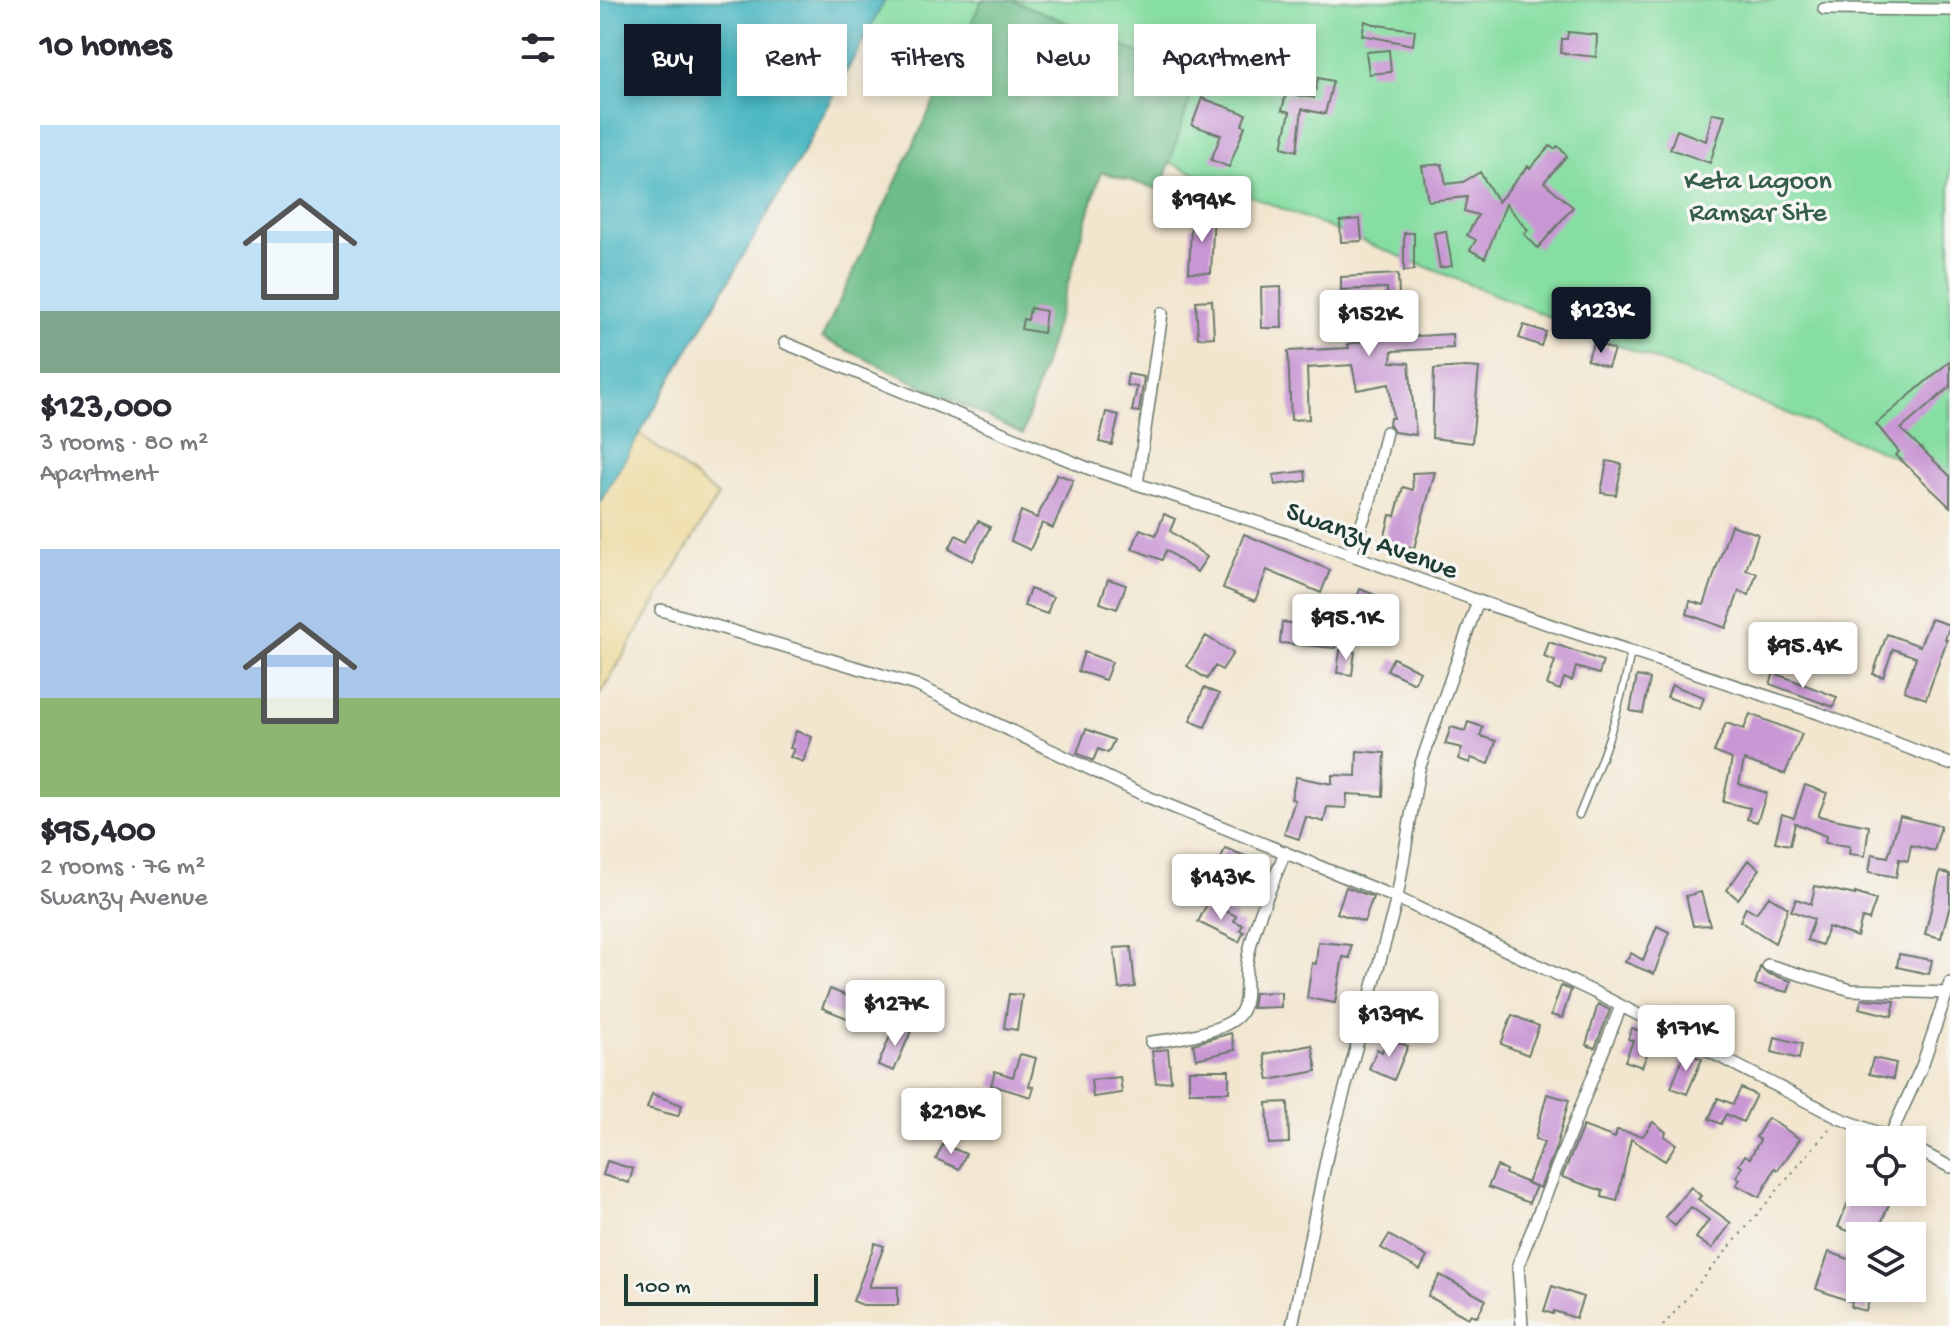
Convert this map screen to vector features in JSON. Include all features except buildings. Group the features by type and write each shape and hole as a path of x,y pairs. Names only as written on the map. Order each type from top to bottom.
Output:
{"street":[{"path":"1824,9 1950,10"},
{"path":"1137,484 1162,313"},
{"name":"Swanzy Avenue","path":"785,343 1090,469 1818,713 1950,764"},
{"path":"1351,554 1370,501 1386,432"},
{"path":"1292,1326 1328,1151 1397,898 1419,769 1478,601"},
{"path":"661,610 916,685 1148,797 1397,898 1621,1006 1839,1118 1861,1126"},
{"path":"1151,1042 1193,1037 1237,1018 1244,1007 1246,964 1252,935 1285,852"},
{"path":"1768,965 1851,990 1949,988 1899,1126"},
{"path":"1522,1326 1518,1265 1621,1006"},
{"path":"1926,1154 1950,1167"}],"lane":[{"path":"1579,815 1610,740 1631,651"}],"path":[{"path":"1663,1326 1712,1271 1795,1166 1839,1118"}],"green space":[{"name":"Keta Lagoon Ramsar Site","path":"885,0 1950,0 1950,479 992,91 992,24 871,24"},
{"path":"982,0 1013,0 1070,24 1008,24 1008,96 1118,96 1118,44 1134,51 1134,96 1191,96 1161,190 1101,172 1023,434 822,338 937,96 992,96 992,24 971,24"}],"sand":[{"path":"639,433 718,496 600,695 600,502"}],"water":[{"path":"600,0 885,0 872,24 863,24 863,41 847,71 847,24 737,24 737,96 833,96 600,502"}]}
